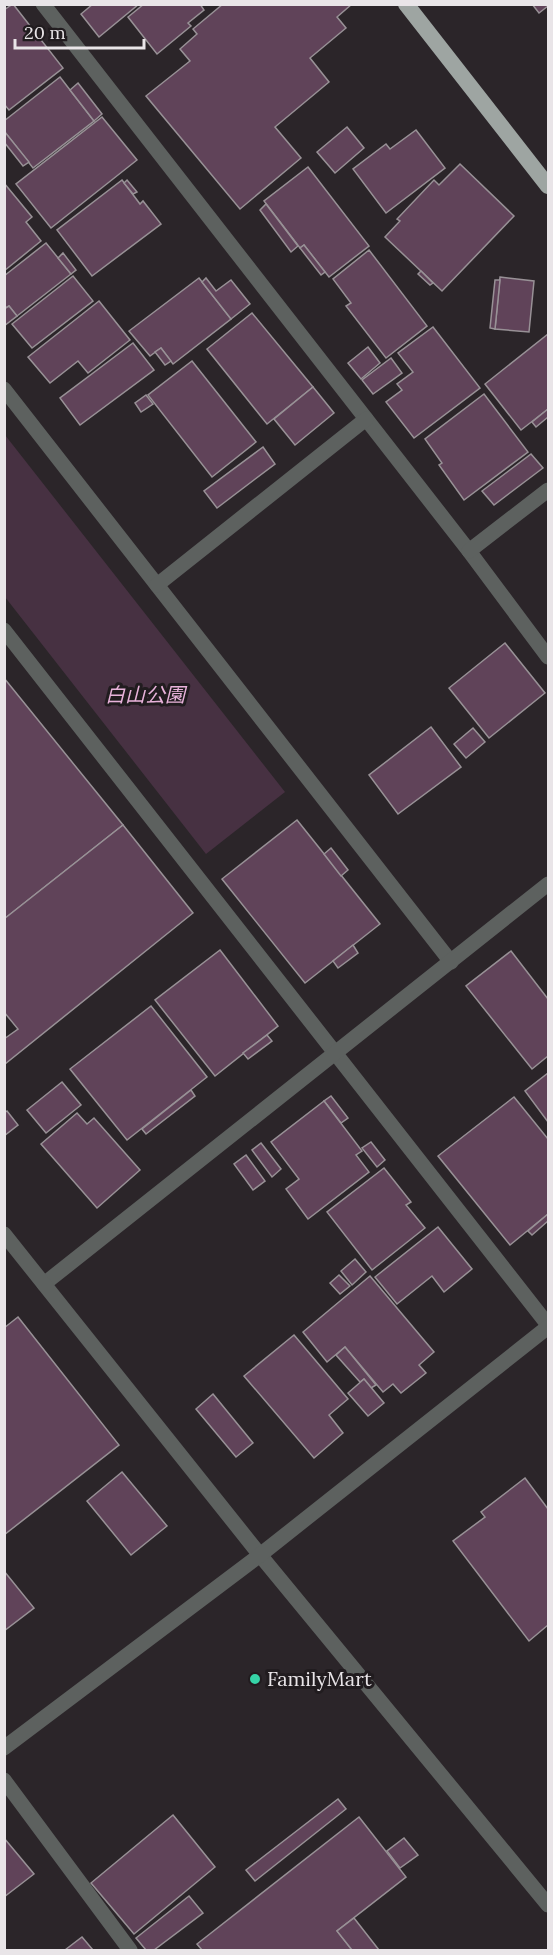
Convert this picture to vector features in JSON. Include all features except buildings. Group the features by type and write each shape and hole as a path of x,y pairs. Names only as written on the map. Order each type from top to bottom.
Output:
{"highway":[{"path":"406,4 549,186"}],"street":[{"path":"43,4 549,657"},
{"path":"4,389 451,962"},
{"path":"157,585 366,419"},
{"path":"469,551 549,489"},
{"path":"4,630 549,1326 260,1555 4,1748"},
{"path":"44,1284 549,884"},
{"path":"4,1234 260,1555 549,1905"},
{"path":"4,1780 130,1950"}],"green space":[{"name":"白山公園","path":"5,435 285,792 206,854 5,597"}],"place":[{"name":"FamilyMart","path":"255,1679"}]}
